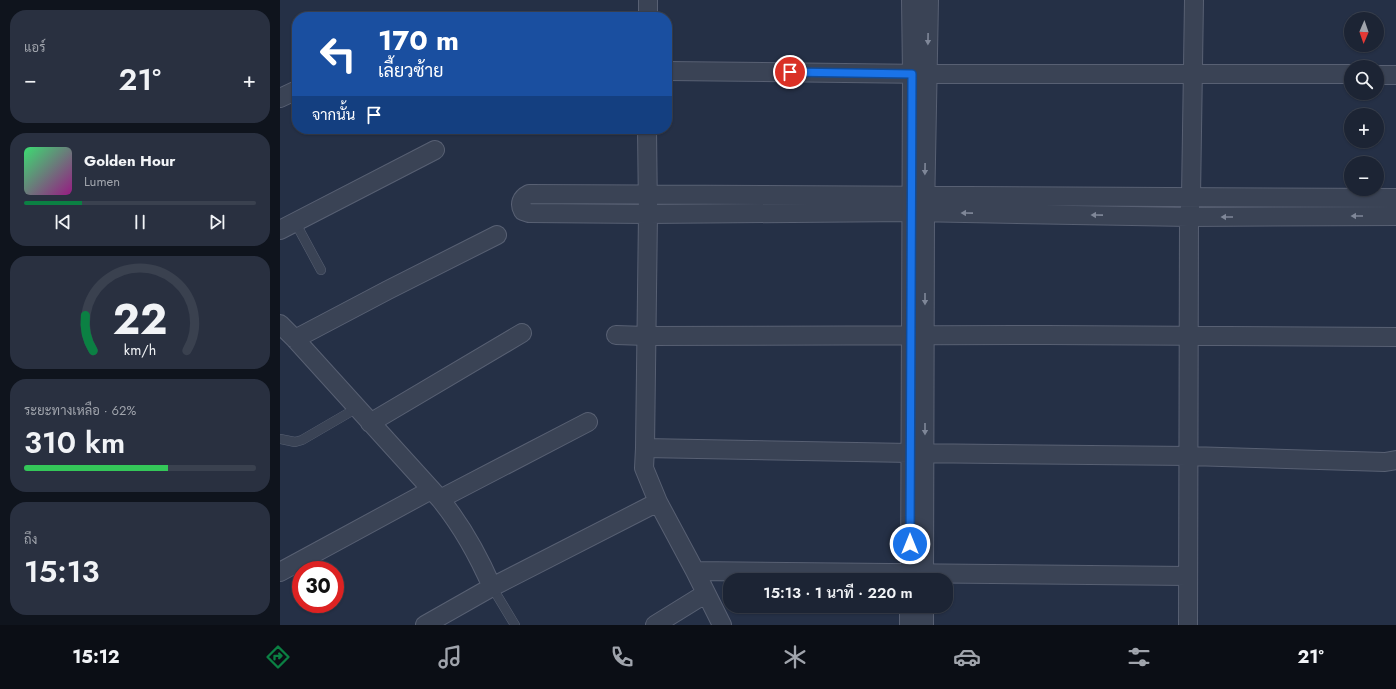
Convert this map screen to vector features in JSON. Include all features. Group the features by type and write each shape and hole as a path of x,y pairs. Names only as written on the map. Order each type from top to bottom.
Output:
{"street":[{"path":"648,0 648,12"},
{"path":"911,0 920,74"},
{"path":"917,573 918,204 920,74 928,0"},
{"path":"1188,625 1190,456 1189,217 1191,197 1194,74 1194,0"},
{"path":"672,71 920,74 1344,74"},
{"path":"1384,74 1396,75"},
{"path":"280,98 292,92"},
{"path":"647,134 648,214 644,468 658,502 722,625"},
{"path":"287,226 435,150"},
{"path":"1396,198 1191,197 918,204 648,214 529,213 523,211 520,207 521,199 528,194 648,195 918,204 1189,217 1396,216"},
{"path":"295,339 496,235"},
{"path":"280,324 454,516 474,549 492,587"},
{"path":"370,423 522,332"},
{"path":"616,335 1046,335 1396,338"},
{"path":"280,572 435,494 588,422"},
{"path":"645,448 1190,456 1385,462 1396,460"},
{"path":"425,625 492,587 658,502"},
{"path":"695,571 769,573"},
{"path":"953,577 1188,576"},
{"path":"655,625 705,594"},
{"path":"909,613 909,625"},
{"path":"924,613 924,625"}],"lane":[{"path":"287,226 321,270"},
{"path":"280,439 295,442 302,440 357,408"},
{"path":"492,587 515,625"}],"route":[{"path":"790,72 912,74 910,544"}]}
